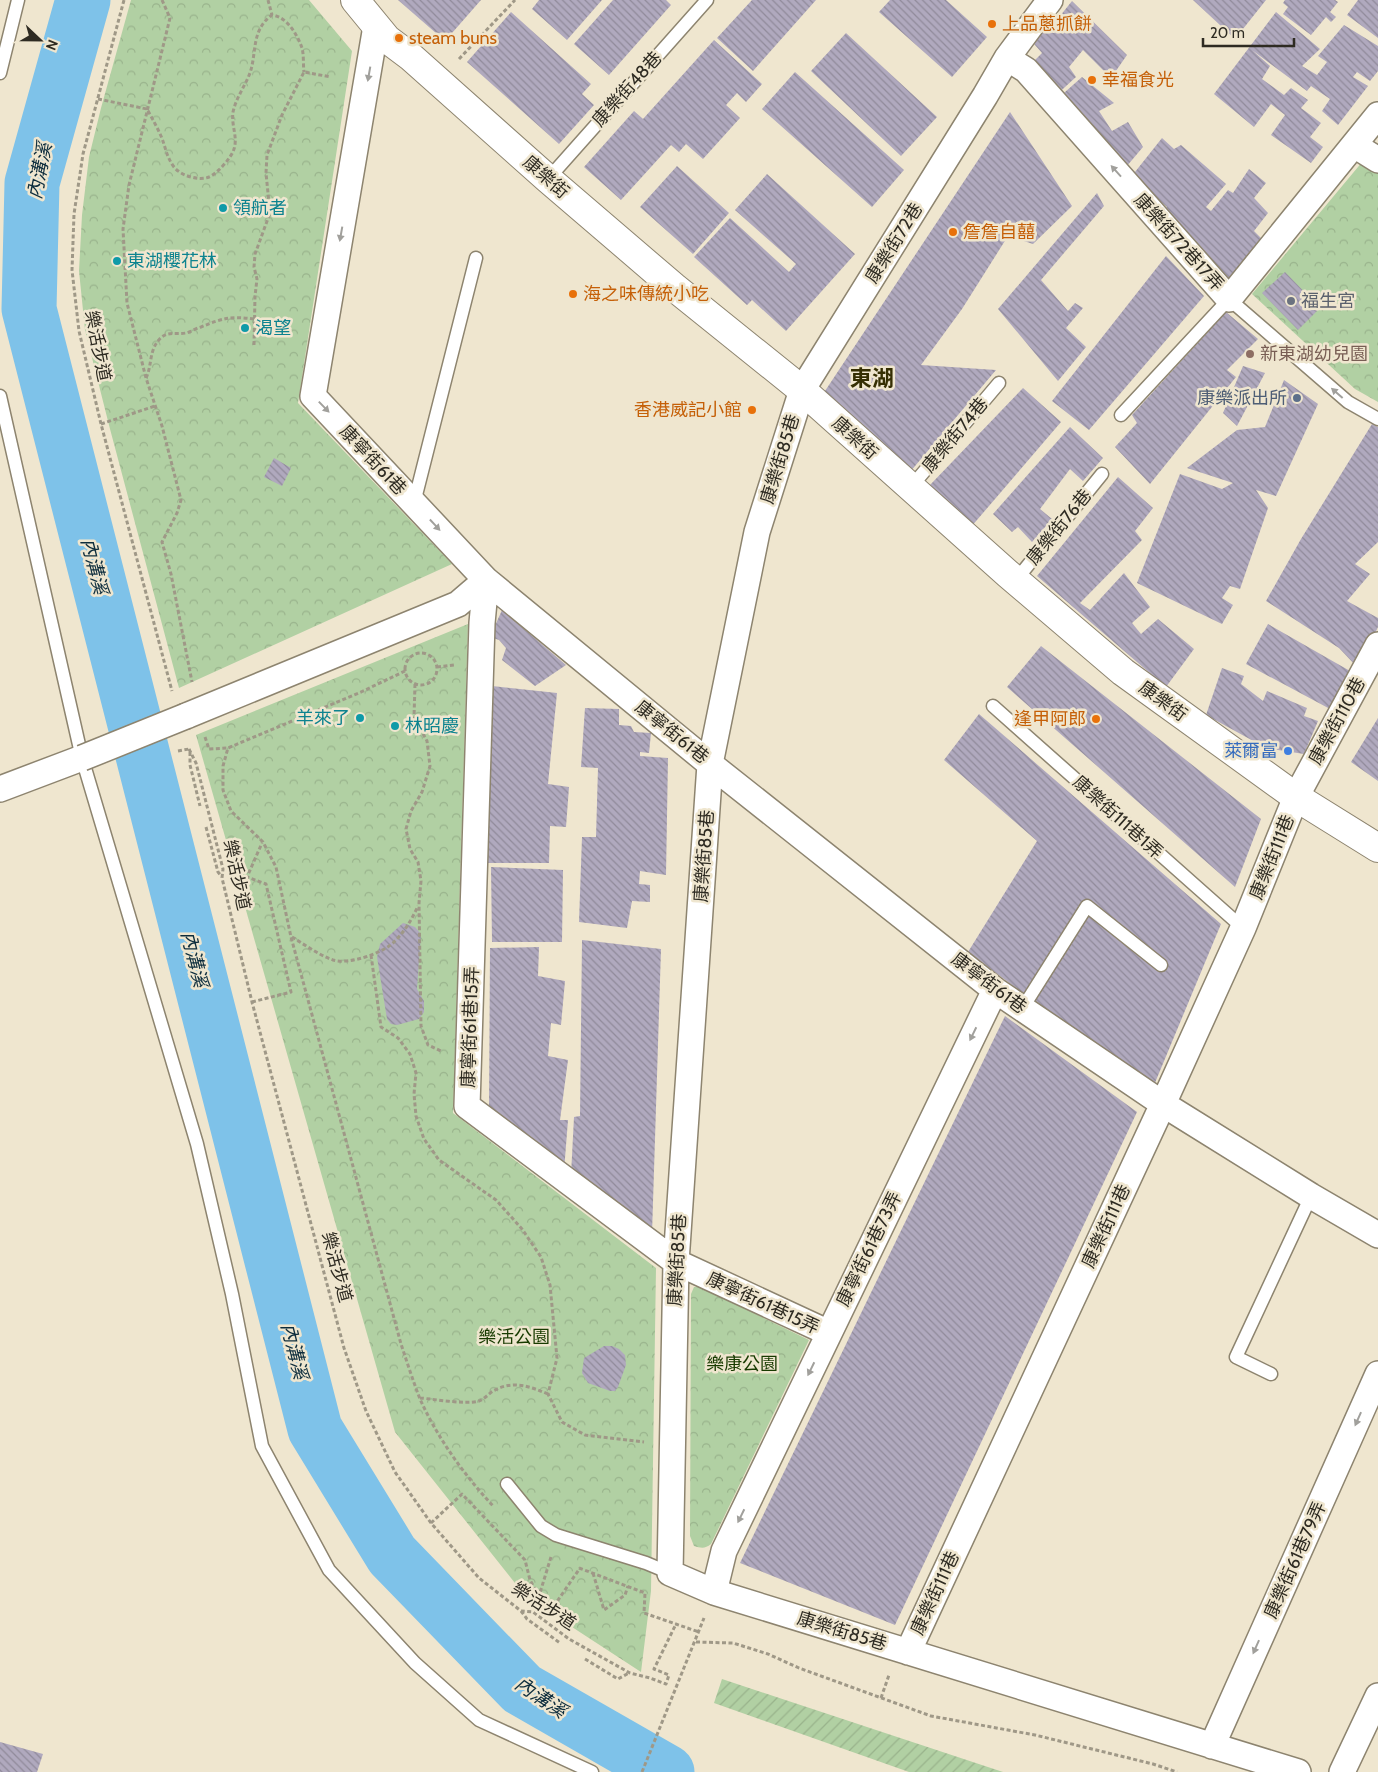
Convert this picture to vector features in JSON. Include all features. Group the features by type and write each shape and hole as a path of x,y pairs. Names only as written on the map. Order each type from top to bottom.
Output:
{"street":[{"name":"康樂街","path":"355,0 387,39 438,80 548,179 674,287 802,390 1016,580 1123,672 1296,797 1378,848"},
{"name":"康樂街72巷","path":"802,390 985,96 1006,58 1050,0"},
{"name":"康寧街61巷","path":"376,26 313,396 486,580 710,764 994,990 1163,1104 1311,1196 1378,1235"},
{"name":"康樂街72巷17弄","path":"1006,58 1026,70 1230,299 1378,115"},
{"path":"1354,145 1378,160"},
{"name":"康樂街85巷","path":"802,390 757,532 710,764 676,1262 670,1572 714,1592 1298,1772"},
{"path":"0,789 192,714 458,604 486,580"},
{"name":"康寧街61巷15弄","path":"486,580 482,633 467,1106 676,1262 828,1333"},
{"name":"康樂街110巷","path":"1296,797 1378,645"},
{"name":"康樂街111巷","path":"908,1652 1243,928 1296,797"},
{"name":"康寧街61巷73弄","path":"714,1592 724,1551 994,990"},
{"name":"康樂街61巷79弄","path":"1212,1746 1378,1374"},
{"path":"1342,1772 1378,1696"}],"lane":[{"path":"0,73 18,0"},
{"name":"康樂街48巷","path":"548,179 707,0"},
{"path":"414,503 476,258"},
{"path":"1120,415 1230,299 1348,402 1378,419"},
{"name":"康樂街74巷","path":"911,487 999,383"},
{"path":"0,396 82,758 197,1144 232,1294 262,1446 329,1570 415,1663 479,1720 592,1772"},
{"name":"康樂街76巷","path":"1016,580 1102,474"},
{"name":"康樂街111巷1弄","path":"993,706 1243,928"},
{"path":"1022,1009 1087,906 1161,965"},
{"path":"1271,1374 1236,1357 1311,1196"},
{"path":"507,1484 541,1526 556,1535 670,1572"}],"path":[{"name":"樂活步道","path":"124,0 83,154 74,214 72,270 79,331 101,424 173,693"},
{"path":"162,0 170,18 129,185 123,228 127,303 146,378 176,476 181,500 177,513 162,542 171,574 192,714"},
{"path":"268,0 272,15"},
{"path":"438,80 515,0"},
{"path":"147,109 162,138 166,154 176,169 183,174 198,178 210,177 229,160 234,150 236,138 232,124 233,112 250,71 254,44 264,21 272,15 279,16 290,26 302,49 304,72 282,115 267,155 266,173 270,213 255,254 254,267 257,279 254,345"},
{"path":"304,72 330,77"},
{"path":"98,99 147,109"},
{"path":"146,378 149,372 152,352 158,340 168,333 186,333 221,319 232,317 254,319"},
{"path":"101,424 155,406"},
{"path":"420,653 428,654 434,660 437,668 436,676 431,682 423,686 415,684 408,679 405,671 406,663 412,656 420,653"},
{"path":"437,668 456,664"},
{"path":"405,671 361,692 228,748 223,766 223,790 231,811 263,842 276,867 291,936 401,1344 420,1398 434,1426 473,1485 498,1511"},
{"path":"415,684 414,717 427,741 430,766 422,792 411,811 406,830 410,849 418,862 421,881 419,903 420,1026 428,1044 444,1053"},
{"name":"樂活步道","path":"189,749 198,772 223,869 222,878 252,1002 344,1348 366,1411 395,1472 431,1523 479,1578 521,1611 533,1612 569,1638 630,1673 666,1684 669,1676 654,1669 676,1624"},
{"path":"178,752 189,749 190,765 200,806"},
{"path":"206,827 218,872 222,878"},
{"path":"252,1002 291,992 266,884 247,877 263,842"},
{"path":"291,936 334,960 353,960 371,955 393,943 411,921 419,903"},
{"path":"371,955 381,1027 398,1038 410,1054 416,1073 414,1094 416,1116 424,1139 439,1160 496,1200 522,1229 541,1257 550,1285 557,1358 548,1394"},
{"path":"420,1398 462,1402 479,1401 496,1389 512,1384 529,1386 548,1394 562,1422 585,1435 648,1442"},
{"path":"431,1523 462,1494 525,1560 530,1580 539,1596 554,1606 580,1568"},
{"path":"543,1554 559,1560"},
{"path":"539,1596 551,1558"},
{"path":"575,1566 645,1592 644,1613 699,1632"},
{"path":"593,1573 604,1610 625,1595 628,1586"},
{"path":"642,1772 696,1642 714,1592"},
{"path":"521,1611 527,1619 560,1643"},
{"path":"696,1642 733,1644 768,1654 799,1668 931,1716 1036,1735 1153,1764 1177,1772"},
{"path":"585,1659 618,1679 630,1673"}],"green space":[{"path":"131,0 309,0 352,51 298,403 452,564 179,688 85,330 79,271 82,215 89,157"},
{"path":"1363,161 1378,170 1378,402 1355,389 1252,294"},
{"name":"樂活公園","path":"468,624 453,1113 656,1268 651,1591 641,1672 526,1597 395,1432 196,735"},
{"name":"樂康公園","path":"694,1287 700,1287 809,1340 711,1544 703,1548 694,1546 690,1536 691,1294"},
{"path":"722,1679 1003,1772 909,1772 714,1703"}],"building":[{"path":"398,0 481,0 445,41"},
{"path":"539,0 602,0 567,40 532,9"},
{"path":"613,0 666,0 671,5 609,75 574,44"},
{"path":"752,0 816,0 753,71 717,38"},
{"path":"890,0 946,0 987,37 952,77 879,12"},
{"path":"1193,0 1266,0 1235,39"},
{"path":"1285,0 1335,0 1338,2 1330,12 1336,17 1331,22 1326,17 1311,35 1283,14 1288,7 1283,3"},
{"path":"1358,0 1378,0 1378,38 1347,15"},
{"path":"1072,1 1127,55 1111,78 1083,50 1069,67 1076,77 1053,98 1031,64 1042,53 1028,37 1039,22 1048,31"},
{"path":"511,12 591,84 582,94 594,105 559,144 467,62"},
{"path":"1276,12 1320,49 1302,66 1317,75 1327,62 1318,56 1344,25 1378,46 1378,71 1370,81 1357,72 1353,77 1368,86 1338,125 1322,111 1330,99 1311,86 1307,91 1252,50 1270,66 1262,79 1284,95 1291,88 1308,100 1301,108 1321,123 1310,137 1323,147 1311,163 1271,135 1285,115 1271,104 1254,127 1214,94"},
{"path":"846,33 937,117 901,156 811,71"},
{"path":"714,40 762,84 746,102 737,93 726,105 740,118 703,159 686,144 679,152 671,145 621,200 584,167 634,111 643,119"},
{"path":"795,72 904,170 872,207 762,109"},
{"path":"1082,77 1114,103 1099,111 1112,131 1128,122 1143,147 1121,173 1056,100"},
{"path":"1010,112 1072,206 1033,244 1008,236 962,309 921,365 996,370 910,472 821,397"},
{"path":"1162,138 1174,149 1181,145 1226,184 1206,207 1211,211 1228,190 1233,193 1249,169 1266,183 1254,198 1268,213 1254,231 1264,241 1229,279 1186,230 1180,238 1160,213 1167,207 1160,201 1156,205 1131,177"},
{"path":"677,166 729,213 693,254 640,207"},
{"path":"767,174 855,254 786,331 752,300 747,305 694,257 730,218 789,272 796,264 735,210"},
{"path":"1097,193 1104,206 1041,280 1068,311 1075,303 1083,308 1066,328 1086,347 1058,381 998,309"},
{"path":"1166,256 1204,296 1089,430 1052,401"},
{"name":"福生宮","path":"1285,272 1320,308 1298,330 1262,293"},
{"path":"1226,312 1258,339 1227,370 1236,377 1150,484 1115,447 1137,423 1132,415"},
{"path":"1243,366 1265,373 1237,426 1223,413"},
{"path":"1284,380 1318,404 1276,496 1256,490 1268,508 1240,589 1230,586 1222,598 1233,605 1222,624 1137,583 1180,474 1222,489 1233,483 1187,468 1237,430 1265,427"},
{"path":"1023,388 1061,422 971,527 930,485"},
{"path":"1372,424 1378,427 1378,542 1355,564 1370,574 1347,601 1378,618 1378,627 1358,668 1339,648 1266,601 1301,539"},
{"path":"1070,427 1103,458 1083,481 1070,469 1040,509 1052,519 1032,542 1018,527 1012,532 993,514"},
{"path":"274,458 291,468 282,486 264,477"},
{"path":"1118,477 1153,508 1135,531 1142,540 1080,603 1090,610 1124,573 1150,607 1132,623 1141,634 1158,619 1194,649 1166,687 1037,576"},
{"path":"502,610 566,665 535,686 502,660 506,648 499,640 490,637"},
{"path":"1268,624 1350,671 1330,709 1246,664"},
{"path":"1041,646 1261,819 1235,887 1007,687"},
{"path":"1222,668 1244,676 1241,684 1263,701 1267,691 1307,708 1304,716 1318,721 1304,754 1266,748 1206,715"},
{"path":"492,686 557,693 548,784 569,787 566,827 550,826 549,863 487,863"},
{"path":"585,708 619,709 619,725 631,726 634,732 651,733 649,753 640,752 640,756 668,758 666,875 640,871 639,884 650,885 650,902 632,901 627,928 579,922 582,837 596,837 598,768 581,767"},
{"path":"979,714 1221,924 1152,1090 968,952 1037,841 944,760"},
{"path":"1378,718 1378,781 1351,762"},
{"path":"491,867 563,870 562,942 492,942"},
{"path":"403,923 415,927 421,934 417,989 424,1001 424,1012 419,1019 397,1025 391,1024 387,1019 377,957 380,944"},
{"path":"582,940 661,949 652,1234 571,1175 574,1117 580,1116"},
{"path":"539,947 538,976 565,981 561,1025 551,1023 548,1056 568,1060 560,1120 568,1120 564,1171 489,1111 490,948"},
{"path":"1005,1016 1137,1112 895,1625 740,1563"},
{"path":"604,1346 612,1346 619,1349 625,1355 626,1365 615,1391 588,1383 582,1373 584,1358"},
{"path":"0,1742 43,1754 37,1772 0,1772"}],"waterway":[{"name":"內溝溪","path":"83,0 32,183 29,309 315,1429 392,1555 522,1689 667,1772"}],"place":[{"name":"上品蔥抓餅","path":"992,24"},
{"name":"steam buns","path":"399,38"},
{"name":"幸福食光","path":"1092,80"},
{"name":"領航者","path":"223,208"},
{"name":"詹詹自囍","path":"953,232"},
{"name":"東湖櫻花林","path":"117,261"},
{"name":"海之味傳統小吃","path":"573,294"},
{"name":"福生宮","path":"1291,301"},
{"name":"渴望","path":"245,328"},
{"name":"新東湖幼兒園","path":"1250,354"},
{"name":"康樂派出所","path":"1297,398"},
{"name":"香港威記小館","path":"752,410"},
{"name":"羊來了","path":"360,718"},
{"name":"逢甲阿郎","path":"1096,719"},
{"name":"林昭慶","path":"395,726"},
{"name":"萊爾富","path":"1288,751"}],"district":[{"name":"東湖","path":"872,378"}]}
